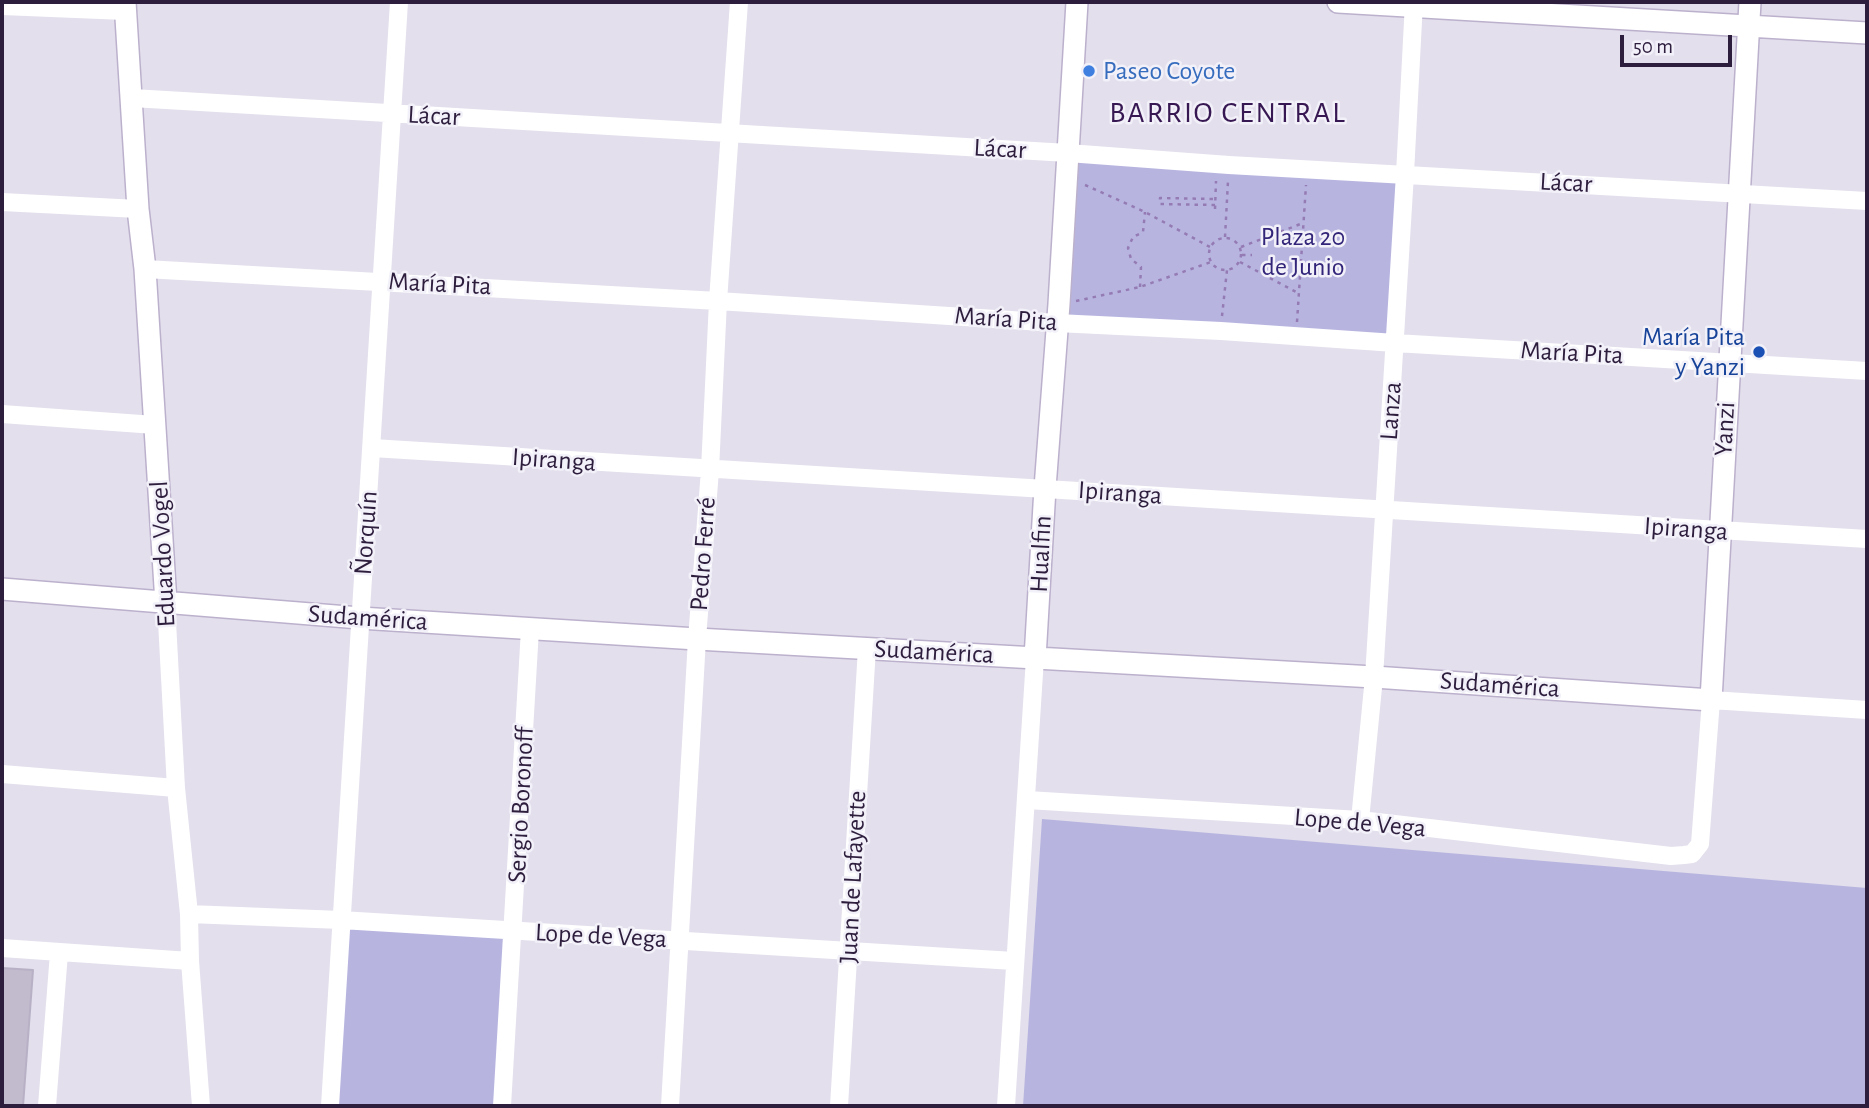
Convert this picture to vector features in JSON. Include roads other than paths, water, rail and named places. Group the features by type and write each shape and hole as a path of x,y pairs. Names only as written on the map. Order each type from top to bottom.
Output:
{"street":[{"name":"Ñorquín","path":"330,1106 399,2"},
{"name":"Pedro Ferré","path":"670,1106 696,639 710,470 718,301 739,2"},
{"name":"Hualfin","path":"1006,1106 1077,2"},
{"path":"1338,2 1414,4 1867,33"},
{"name":"Yanzi","path":"1692,854 1700,844 1711,699 1750,2"},
{"name":"Lanza","path":"1360,820 1374,677 1414,4"},
{"path":"2,6 125,6"},
{"name":"Eduardo Vogel","path":"125,6 138,208 145,269 176,788 201,1106"},
{"name":"Lácar","path":"132,98 1867,201"},
{"path":"2,202 138,208"},
{"name":"María Pita","path":"145,269 718,301 1058,314 1221,331 1867,371"},
{"path":"2,414 155,425"},
{"name":"Ipiranga","path":"372,449 1867,539"},
{"name":"Sudamérica","path":"2,589 360,618 1374,677 1867,710"},
{"name":"Sergio Boronoff","path":"502,1106 530,629"},
{"name":"Juan de Lafayette","path":"839,1106 867,648"},
{"path":"2,774 176,788"},
{"name":"Lope de Vega","path":"1027,800 1360,820 1671,856 1692,854"},
{"name":"Lope de Vega","path":"188,914 341,920 1014,961"},
{"path":"2,948 190,961"},
{"path":"47,1106 59,953"}],"place":[{"name":"Paseo Coyote","path":"1089,71"},
{"name":"María Pita y Yanzi","path":"1759,352"}],"district":[{"name":"BARRIO CENTRAL","path":"1228,113"}],"park label":[{"name":"Plaza 20 de Junio","path":"1303,252"}]}
